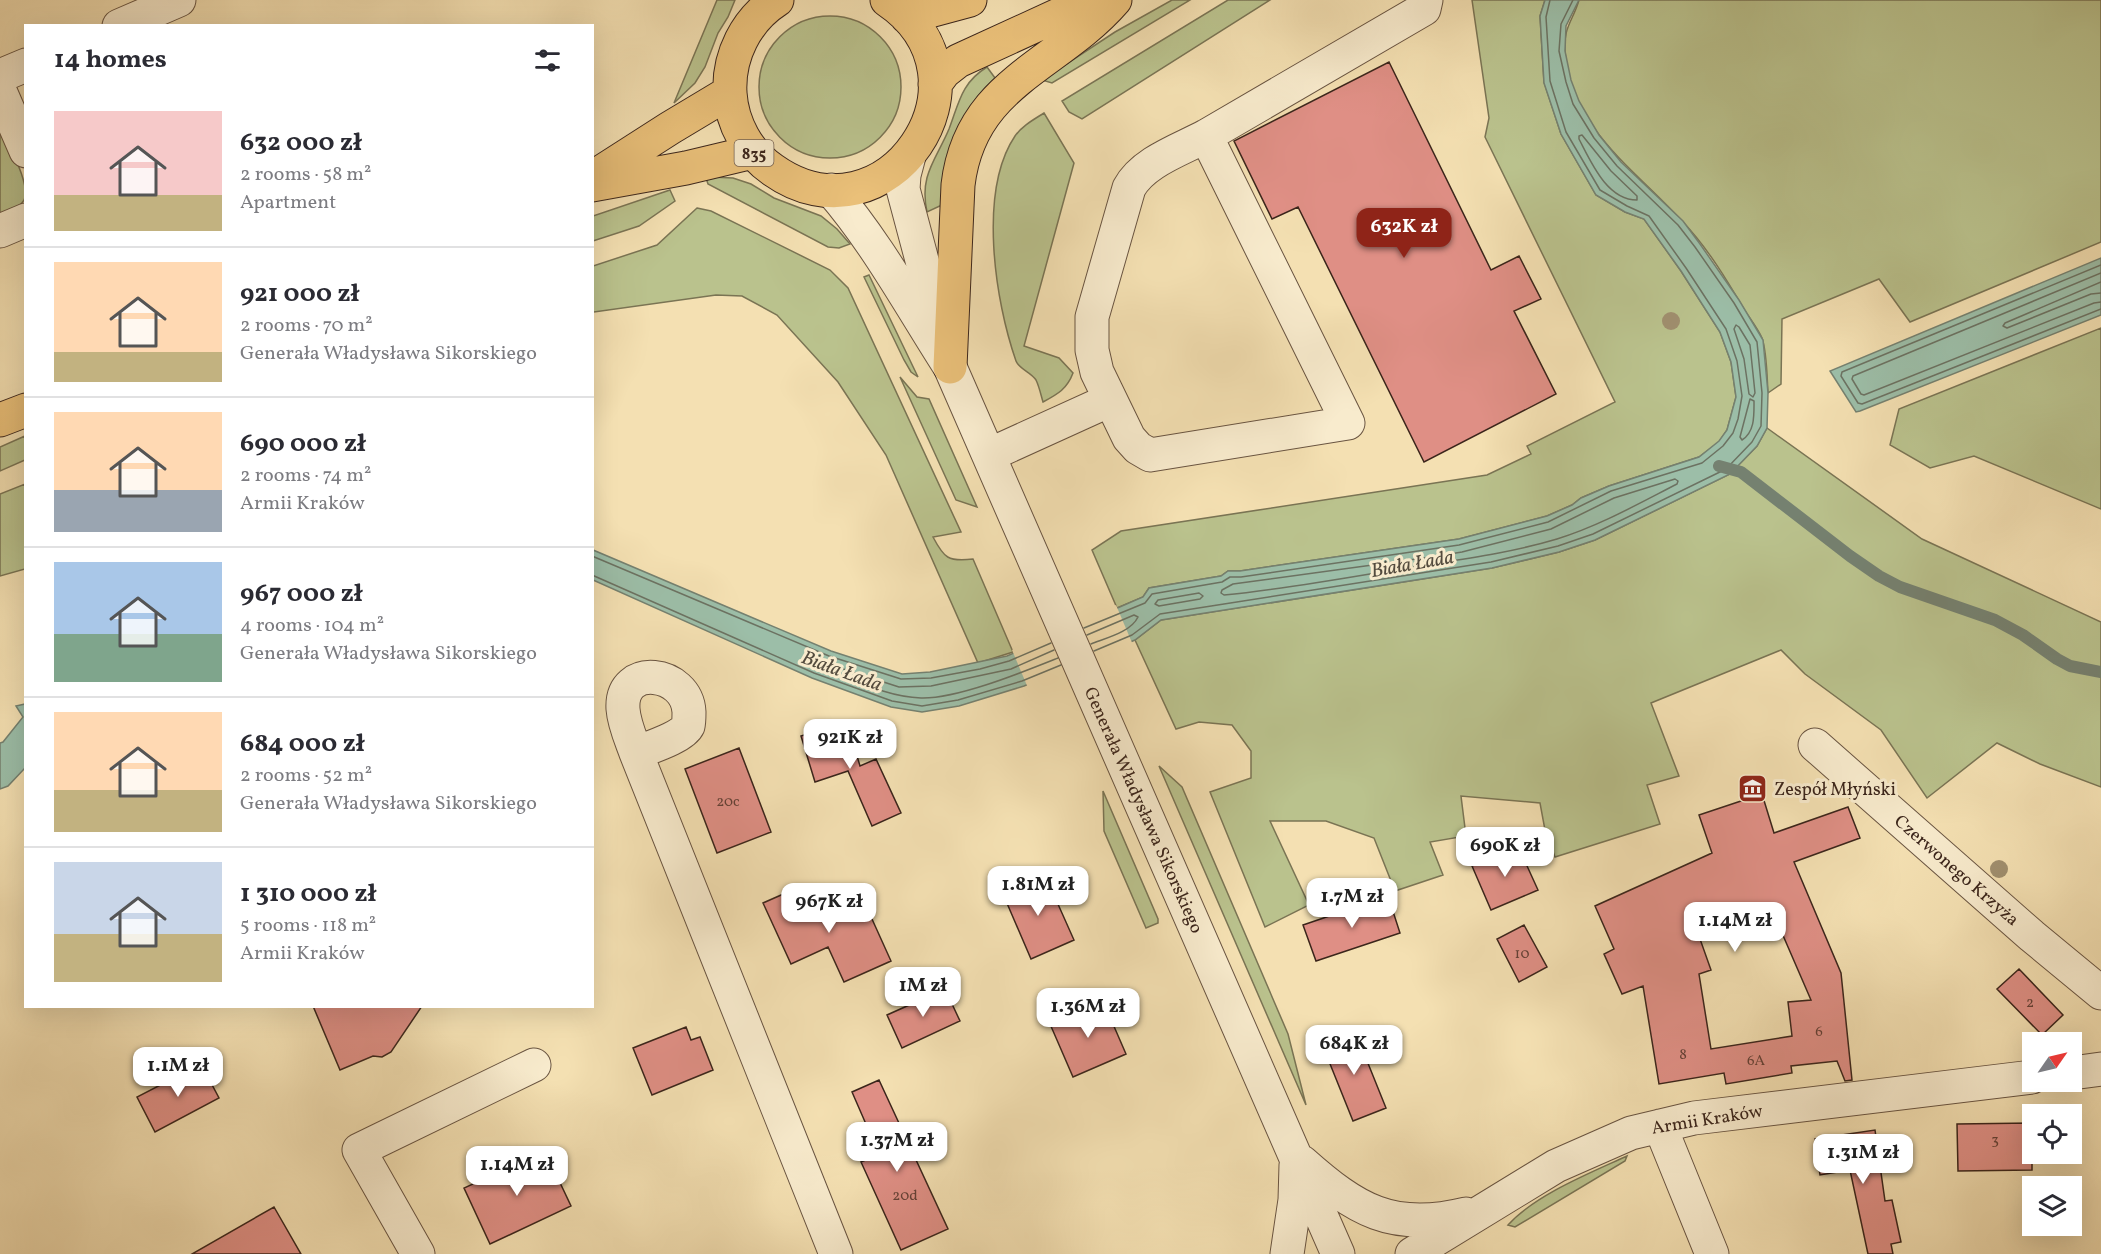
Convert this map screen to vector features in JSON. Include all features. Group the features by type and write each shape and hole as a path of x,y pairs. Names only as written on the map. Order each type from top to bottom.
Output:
{"main road":[{"name":"835","path":"897,8 970,0"},
{"path":"935,84 944,72 958,61 1091,0"},
{"path":"950,367 958,185 968,144 987,110 1006,89 1089,26 1115,0"},
{"name":"835","path":"766,4 737,48 730,77 730,92 737,124 753,152 765,165 796,183 831,190 846,189 874,181 887,174 909,156 919,143 929,122 934,99 933,65 918,31 897,8"},
{"path":"594,177 730,92"},
{"name":"835","path":"594,185 686,168 753,152"},
{"path":"0,420 24,411"}],"street":[{"path":"124,24 179,0"},
{"path":"1206,136 1348,423 1150,455 1138,448 1129,438 1096,372 1092,350 1092,317 1129,188 1135,178 1151,166 1424,9 1426,0"},
{"path":"0,76 24,66"},
{"path":"0,91 24,146"},
{"name":"Generała Władysława Sikorskiego","path":"909,156 903,189 950,367"},
{"name":"Generała Władysława Sikorskiego","path":"831,190 846,207 950,367 1338,1254"},
{"path":"0,231 24,221"},
{"path":"989,455 1110,400"},
{"name":"Czerwonego Krzyża","path":"1815,745 2023,928 2101,993"},
{"path":"636,753 837,1254"},
{"path":"418,1254 359,1150 534,1065"},
{"path":"2082,1072 2101,1069"},
{"name":"Armii Kraków","path":"1412,1254 1556,1166 1616,1138 1660,1125 1694,1118 2022,1078"},
{"path":"1660,1125 1712,1254"},
{"path":"1296,1157 1348,1198 1384,1216 1406,1221 1434,1220 1484,1209"},
{"path":"1287,1254 1295,1200 1296,1157"},
{"path":"1460,1254 1484,1209"}],"shaded area":[{"path":"717,0 735,0 718,33 705,67 695,83 674,103"},
{"path":"1172,0 1190,0 1052,83 1042,80 1115,32"},
{"path":"1228,0 1270,0 1082,119 1069,112 1062,101"},
{"path":"1472,0 1545,0 1540,16 1544,82 1561,134 1596,195 1625,212 1644,219 1720,332 1731,362 1736,397 1727,430 1719,442 1699,457 1609,486 1547,516 1459,539 1228,571 1221,576 1149,588 1143,597 1117,608 1092,550 1121,531 1487,475 1531,454 1527,446 1615,402 1485,137 1489,118"},
{"path":"1579,0 2101,0 2101,242 1910,322 1879,279 1782,319 1781,384 1768,393 1766,358 1762,338 1724,276 1691,231 1608,146 1580,104 1570,80 1565,52 1567,30"},
{"path":"830,16 857,22 880,37 895,60 901,87 895,114 880,137 857,152 830,158 803,152 780,137 765,114 759,87 765,60 780,37 803,22"},
{"path":"987,67 995,78 978,96 958,128 945,168 942,205 927,212 925,188 930,168 966,87 978,73"},
{"path":"1044,113 1074,163 1024,346 1059,358 1073,373 1061,391 1043,402 1036,380 1016,361 1008,336 997,278 994,216 997,186 1004,159 1015,136 1028,123"},
{"path":"0,124 22,174 24,200 14,209 0,215"},
{"path":"706,178 733,178 751,184 774,198 821,216 850,244 839,248 828,247 708,184"},
{"path":"670,190 675,201 639,226 594,241 594,216"},
{"path":"697,208 711,211 830,270 848,288 961,532 933,537 940,550 948,557 958,560 973,559 1013,652 978,663 886,455 838,382 777,315 742,296 716,295 594,312 594,266 657,245"},
{"path":"869,275 918,377 911,372 904,360 864,277"},
{"path":"2101,328 2101,509 1974,456 1930,468 1890,445 1899,409"},
{"path":"900,377 917,397 929,399 977,507 956,500"},
{"path":"1767,428 1922,539 2101,622 2101,787 2040,764 1997,743 1927,798 1881,730 1805,674 1781,650 1651,703 1679,776 1647,785 1660,824 1555,857 1545,830 1540,803 1461,796 1466,836 1430,842 1443,875 1395,891 1374,838 1326,821 1270,821 1309,905 1265,927 1210,792 1251,778 1251,751 1232,725 1199,722 1176,729 1135,640 1161,620 1492,568 1559,552 1595,540 1730,474 1757,446"},
{"path":"24,436 24,460 0,471 0,447"},
{"path":"24,484 24,569 0,576 0,494"},
{"path":"1159,766 1182,787 1288,1034 1306,1105"},
{"path":"1103,791 1158,919 1158,923 1146,928 1104,831"},
{"path":"1627,1156 1625,1161 1515,1227 1508,1225 1519,1214 1548,1194"}],"water":[{"name":"Biała Łada","path":"1545,0 1579,0 1566,26 1565,51 1571,80 1579,101 1599,135 1621,162 1683,221 1739,300 1763,340 1768,393 1767,428 1757,446 1730,474 1595,540 1559,552 1492,568 1161,620 1135,640 1024,686 959,706 922,712 891,707 812,678 594,580 594,550 831,651 902,674 930,672 1007,656 1143,597 1149,588 1221,576 1228,571 1459,539 1547,516 1609,486 1699,457 1719,441 1727,430 1736,397 1731,362 1720,332 1644,219 1625,212 1596,195 1561,134 1544,83 1540,16"},
{"path":"2101,258 2101,315 1856,412 1830,371"},
{"path":"24,704 24,769 8,786 0,789 0,743 23,717 16,706"}],"pier":[{"path":"1116,605 1133,645 1028,688 1012,650"}],"building":[{"path":"1389,62 1491,270 1519,256 1541,299 1514,311 1556,394 1424,462 1298,207 1272,219 1234,141"},
{"path":"847,722 860,766 876,759 901,813 872,826 848,771 815,782 801,736"},
{"path":"739,748 771,832 717,853 685,769"},
{"path":"1762,794 1774,833 1848,807 1860,838 1794,862 1841,973 1852,1080 1845,1081 1837,1061 1791,1066 1792,1073 1726,1084 1724,1073 1659,1084 1643,986 1622,994 1604,954 1614,949 1595,906 1712,853 1699,815","holes":["1772,910 1811,1000 1788,1002 1792,1036 1711,1049 1699,974 1711,970 1700,939"]},
{"path":"1518,846 1538,890 1491,910 1472,866"},
{"path":"1045,875 1074,940 1031,959 1003,894"},
{"path":"797,888 811,920 862,897 891,961 844,982 828,947 791,964 763,903"},
{"path":"1388,896 1400,933 1316,961 1303,925"},
{"path":"1524,925 1547,967 1519,982 1497,939"},
{"path":"2019,969 2063,1015 2045,1032 2039,1032 1997,989"},
{"path":"945,989 960,1021 902,1048 887,1015"},
{"path":"1103,1001 1126,1054 1073,1077 1050,1024"},
{"path":"314,1008 421,1008 391,1052 382,1057 373,1056 340,1070"},
{"path":"686,1027 691,1040 700,1037 713,1070 652,1095 633,1048"},
{"path":"1355,1031 1386,1108 1353,1121 1322,1044"},
{"path":"201,1064 219,1098 155,1132 137,1097"},
{"path":"879,1080 948,1229 901,1250 861,1162 879,1154 852,1092"},
{"path":"2022,1123 2022,1164 2032,1164 2032,1170 1958,1171 1957,1124"},
{"path":"1875,1130 1885,1201 1892,1200 1901,1242 1891,1244 1893,1254 1868,1254 1850,1170 1820,1175 1815,1139"},
{"path":"545,1151 571,1206 490,1244 464,1188"},
{"path":"274,1207 301,1254 192,1254"}],"waterway":[{"path":"1719,466 1741,472 1879,576 1900,587 1995,620 2023,635 2070,666 2101,672"}],"place":[{"name":"Zespół Młyński","path":"1753,789"}]}
